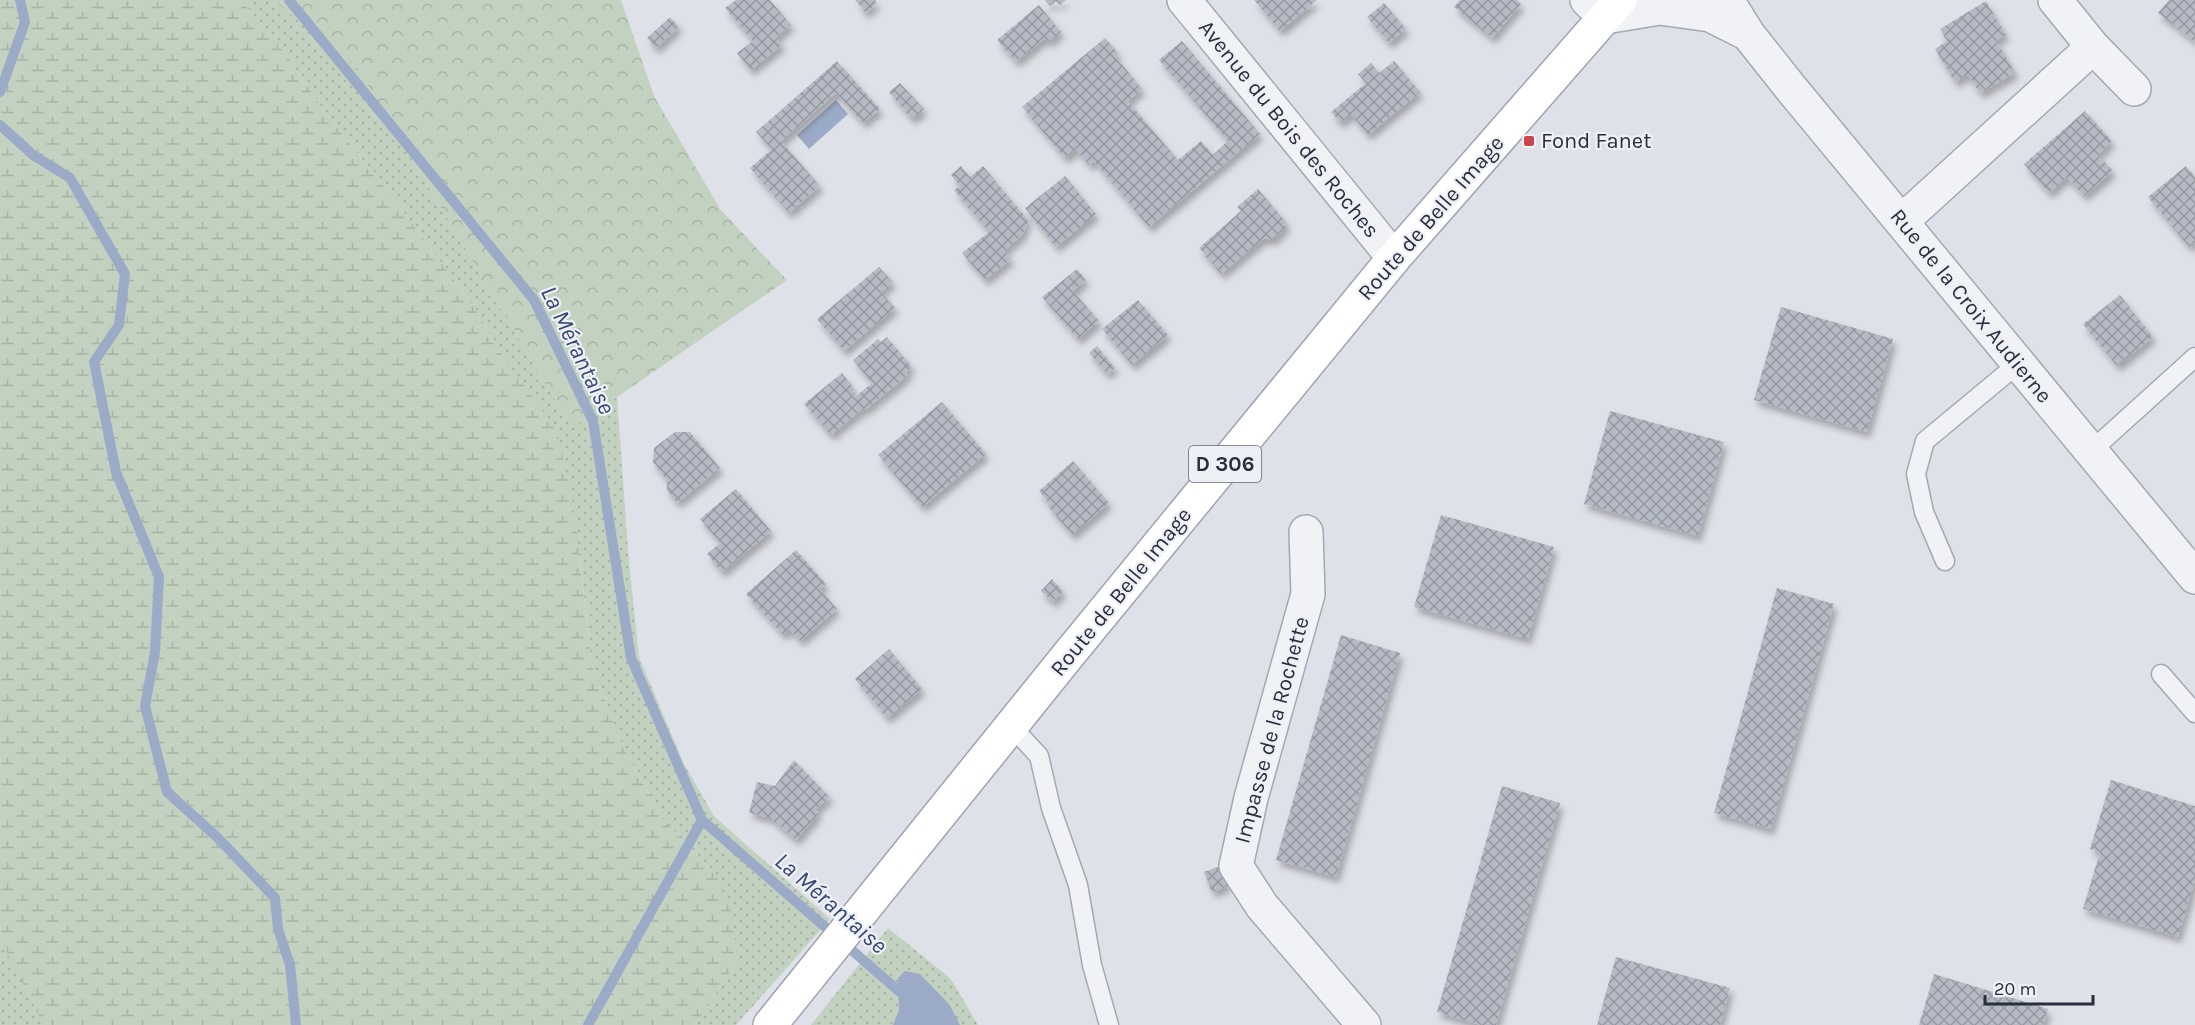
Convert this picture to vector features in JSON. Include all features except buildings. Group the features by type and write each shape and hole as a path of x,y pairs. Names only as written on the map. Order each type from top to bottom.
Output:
{"main road":[{"name":"Route de Belle Image","path":"770,1025 1394,258 1604,6"}],"street":[{"name":"Avenue du Bois des Roches","path":"1184,0 1394,258"},
{"name":"Rue de la Croix Audierne","path":"1727,0 1748,34 2195,577"},
{"path":"2055,0 2093,47 2134,89"},
{"name":"Rue de la Croix Audierne","path":"1604,6 1660,8 1710,15 1748,34"},
{"path":"1902,221 2093,47"},
{"name":"Impasse de la Rochette","path":"1306,532 1308,594 1251,798 1236,866 1262,906 1364,1025"}],"lane":[{"path":"2090,452 2195,357"},
{"path":"1945,561 1924,512 1916,474 1925,441 2019,363"},
{"path":"2162,674 2195,713"},
{"path":"1011,726 1039,756 1051,808 1078,885 1092,966 1109,1025"}],"green space":[{"path":"0,0 241,0 283,50 324,111 396,202 474,307 502,355 557,430 574,509 592,667 622,745 663,819 715,873 733,915 737,962 695,1025 44,1025 0,939"},
{"path":"241,0 273,0 359,70 572,428 617,397 629,564 639,657 684,764 714,816 830,919 736,1025 695,1025 737,962 715,873 663,819 622,745 592,667 580,558 502,355 474,307 396,202 324,111 283,50"},
{"path":"273,0 621,0 654,96 720,209 787,280 572,428 359,70"},
{"path":"888,928 951,979 978,1025 811,1025"},
{"path":"0,937 45,1025 0,1025"}],"water":[{"path":"836,100 848,114 809,149 797,135"},
{"path":"905,971 920,974 949,1004 960,1025 893,1025 899,1010 898,978"}],"waterway":[{"path":"0,92 25,22 20,0"},
{"name":"La Mérantaise","path":"289,0 534,300 593,421 631,658 702,820 908,999"},
{"path":"0,125 33,155 70,178 125,274 119,325 94,362 116,472 159,577 155,652 145,706 167,792 218,838 275,898 278,929 290,965 296,1025"},
{"name":"La Mérantaise","path":"588,1025 702,820"}],"place":[{"name":"Fond Fanet","path":"1529,141"}]}
